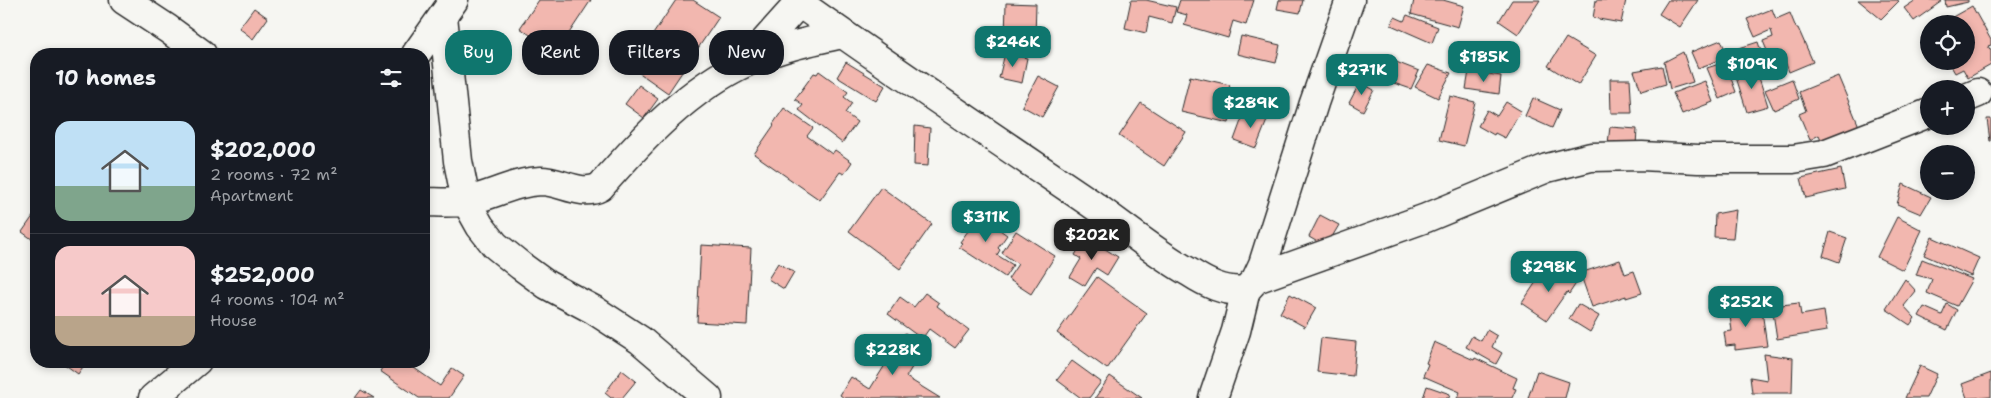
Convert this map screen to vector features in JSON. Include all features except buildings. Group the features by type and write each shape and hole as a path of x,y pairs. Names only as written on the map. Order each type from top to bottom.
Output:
{"street":[{"path":"124,0 194,48"},
{"path":"1214,398 1251,284 1263,264 1314,103 1350,0"},
{"path":"773,30 797,1 842,34 1189,272 1220,288 1233,292 1555,166 1590,157 1642,156 1698,160 1793,159 1824,154 1920,117"},
{"path":"420,48 449,8"},
{"path":"449,8 458,161 466,201 480,226 496,245 520,266 547,285 594,310 640,340 708,398"},
{"path":"784,48 842,34"},
{"path":"430,202 466,201 504,188 540,182 552,182 584,191 594,190 600,187 651,131 674,110 724,75"},
{"path":"153,398 189,368"}]}
